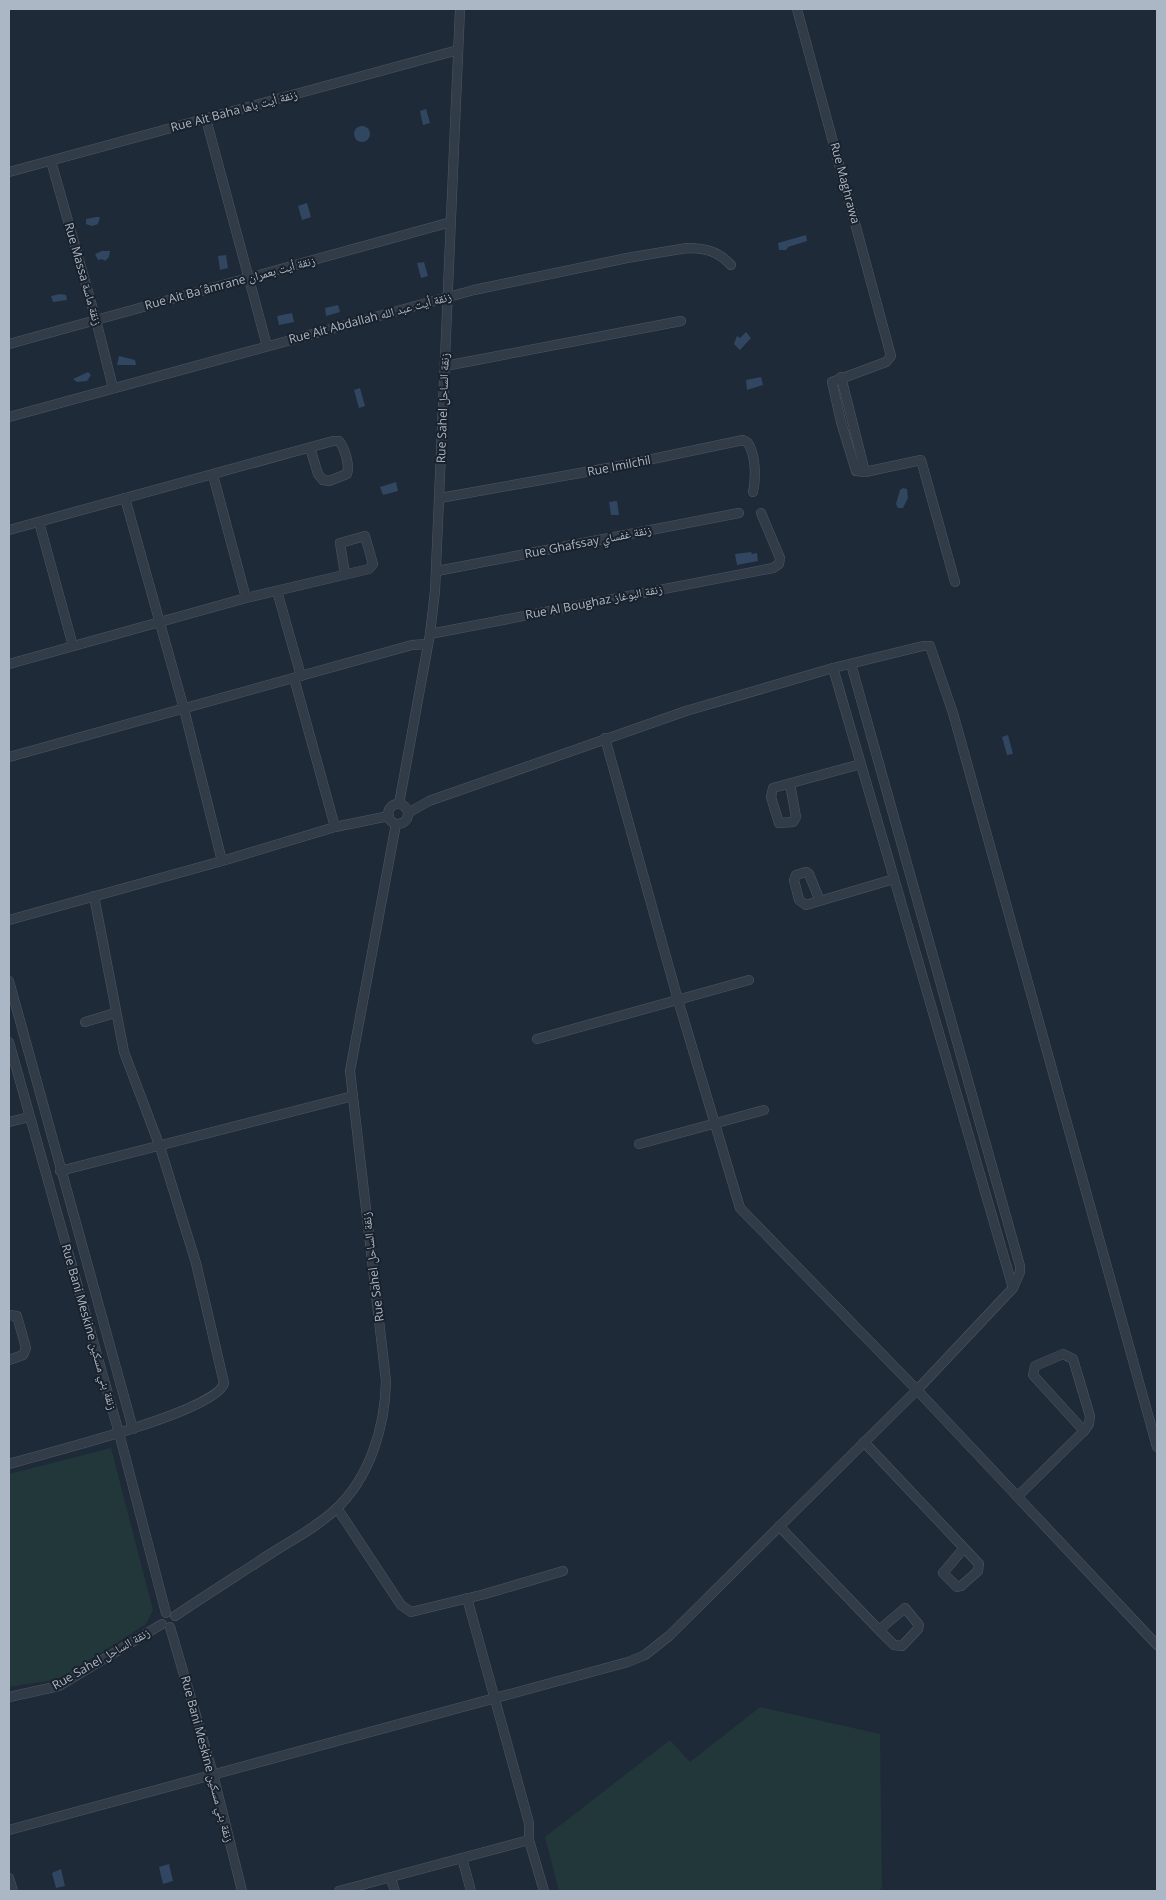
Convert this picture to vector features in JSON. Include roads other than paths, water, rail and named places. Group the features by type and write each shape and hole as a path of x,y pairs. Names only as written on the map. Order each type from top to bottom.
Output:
{"street":[{"name":"Rue Sahel زنقة الساحل","path":"399,804 430,634 437,572 460,9"},
{"name":"Rue Maghrawa","path":"797,9 890,358 879,365 841,378 832,384 841,422 854,469 858,472 920,460 955,582"},
{"name":"Rue Ait Baha زنقة أيت باها","path":"9,172 458,50"},
{"path":"206,118 267,346"},
{"name":"Rue Massa زنقة ماسة","path":"51,161 96,320 113,388"},
{"name":"Rue Ait Ba´âmrane زنقة أيت بعمران","path":"9,344 451,222"},
{"name":"Rue Ait Abdallah زنقة أيت عبد الله","path":"9,417 503,283 687,248 702,249 719,254 731,264"},
{"path":"445,366 681,321"},
{"name":"Rue Imilchil","path":"440,498 619,466 743,440 748,443 752,452 755,480 753,492"},
{"path":"9,530 310,448 339,441 348,465 347,474 329,481 323,480 318,474 310,448"},
{"path":"212,475 246,598"},
{"path":"125,498 158,623 184,709 222,861"},
{"name":"Rue Ghafssay زنقة غفساي","path":"437,572 739,513"},
{"name":"Rue Al Boughaz زنقة البوغاز","path":"430,634 776,567 780,561 760,513"},
{"path":"39,522 73,646"},
{"path":"9,661 73,646 246,598 345,574 373,566 365,536 340,543 345,574"},
{"path":"277,590 334,827"},
{"path":"9,757 412,645 428,644"},
{"path":"408,814 404,806 399,804 390,809 389,816 396,824 405,822 408,814 429,801 605,738 686,711 833,668 928,645 932,650 953,713 1157,1446"},
{"path":"9,1830 494,1699 628,1662 645,1655 670,1636 917,1390 1013,1288 1020,1272 1020,1266 851,664"},
{"path":"833,668 1013,1288"},
{"path":"605,738 678,1000 738,1201 744,1213 917,1390 1157,1645"},
{"path":"790,784 861,764"},
{"path":"9,920 222,861 334,827 389,816"},
{"name":"Rue Sahel زنقة الساحل","path":"170,1614 314,1526 337,1508 361,1476 368,1463 379,1431 385,1401 383,1346 353,1096 351,1060 396,824"},
{"path":"820,901 894,879"},
{"path":"9,1464 134,1429 212,1398 223,1388 224,1383 196,1263 160,1147 124,1052 115,1014 94,896"},
{"path":"907,927 923,924"},
{"path":"537,1039 749,980"},
{"path":"9,981 60,1171 134,1429"},
{"path":"85,1022 115,1014"},
{"name":"Rue Bani Meskine زنقة بني مسكين","path":"9,1042 170,1614"},
{"path":"60,1171 160,1147 353,1096"},
{"path":"639,1144 764,1110"},
{"path":"9,1122 29,1117"},
{"path":"9,1315 17,1316 26,1350 21,1356 9,1360"},
{"path":"1018,1496 1084,1431 1090,1424 1090,1418 1073,1359 1063,1354 1037,1364 1033,1370 1033,1375 1084,1431"},
{"path":"864,1442 964,1548 979,1564 980,1569 961,1586 957,1587 943,1573 964,1548"},
{"path":"337,1508 405,1610 416,1611 563,1571"},
{"path":"780,1526 879,1630 894,1645 899,1647 920,1625 906,1608 879,1630"},
{"path":"467,1598 529,1823 529,1840 544,1891"},
{"path":"170,1614 175,1624 166,1625 161,1617 170,1614"},
{"name":"Rue Sahel زنقة الساحل","path":"9,1696 59,1686 166,1625"},
{"name":"Rue Bani Meskine زنقة بني مسكين","path":"166,1625 213,1774 242,1891"},
{"path":"339,1891 364,1888 391,1878 529,1840"},
{"path":"462,1858 471,1891"},
{"path":"9,1878 13,1891"},
{"path":"391,1878 394,1891"}],"water":[{"path":"426,109 430,123 423,125 420,111"},
{"path":"362,126 370,134 362,142 354,134"},
{"path":"307,203 311,217 302,220 298,206"},
{"path":"100,217 98,224 92,226 86,224 86,219"},
{"path":"806,235 807,241 788,247 786,250 779,250 778,243"},
{"path":"102,251 110,251 109,257 105,261 102,259 98,260 95,254"},
{"path":"226,255 228,268 220,270 218,256"},
{"path":"424,262 428,276 421,278 417,263"},
{"path":"66,295 67,300 53,302 51,296"},
{"path":"338,305 340,312 326,316 325,308"},
{"path":"292,313 294,322 279,325 277,316"},
{"path":"746,332 751,338 740,350 734,344 737,336 740,338"},
{"path":"119,356 135,360 136,365 117,365"},
{"path":"88,372 91,375 87,381 77,382 73,379"},
{"path":"761,377 763,385 747,390 746,380"},
{"path":"360,388 365,406 359,408 354,390"},
{"path":"396,482 398,491 383,495 380,487"},
{"path":"903,488 907,489 908,498 903,508 898,508 896,504 900,490"},
{"path":"617,501 619,515 611,515 609,502"},
{"path":"751,552 752,554 757,553 758,561 737,565 735,554"},
{"path":"1008,735 1013,754 1007,755 1002,737"},
{"path":"169,1864 173,1881 163,1884 159,1867"},
{"path":"61,1869 65,1886 56,1888 52,1873"}]}
